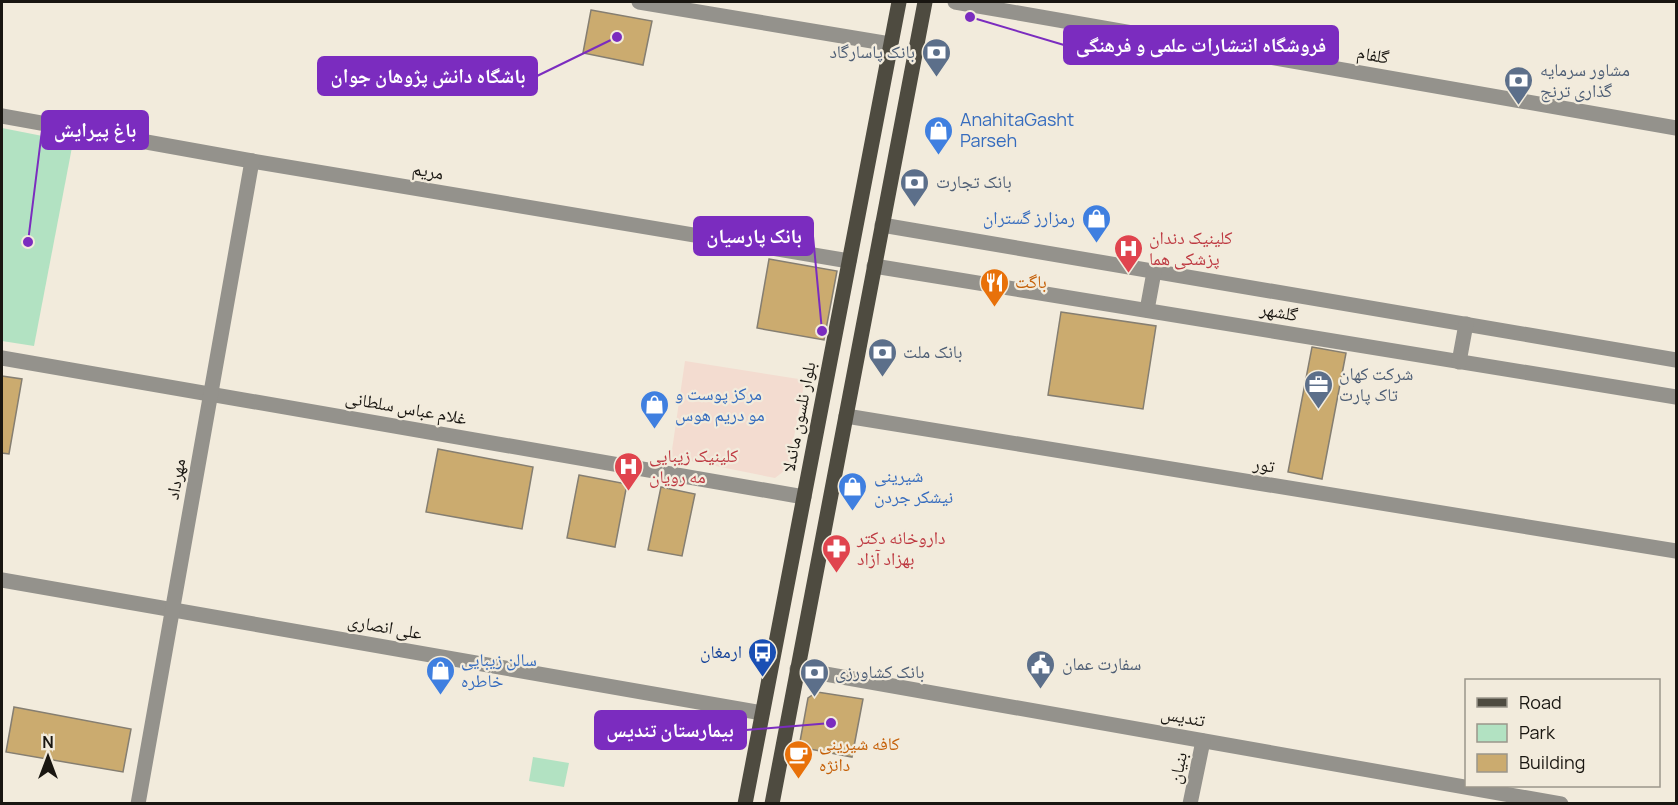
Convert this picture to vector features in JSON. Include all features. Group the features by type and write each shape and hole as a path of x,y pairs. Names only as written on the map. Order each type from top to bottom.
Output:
{"main road":[{"name":"بلوار نلسون ماندلا","path":"745,804 899,2"},
{"path":"772,804 925,2"}],"street":[{"path":"639,2 890,44"},
{"name":"گلفام","path":"955,2 1677,128"},
{"name":"مریم","path":"2,116 252,161 849,261"},
{"name":"مهرداد","path":"138,804 252,161"},
{"name":"گلشهر","path":"882,225 1677,360"},
{"name":"گلشهر","path":"874,266 1677,398"},
{"path":"1147,310 1154,272"},
{"path":"1459,362 1466,324"},
{"name":"غلام عباس سلطانی","path":"2,358 804,496"},
{"name":"تور","path":"846,416 1676,546"},
{"name":"علی انصاری","path":"2,580 762,713"},
{"name":"تندیس","path":"797,669 1465,787"},
{"name":"بنیان","path":"1191,804 1203,741"},
{"name":"تندیس","path":"1465,787 1562,804"}],"shaded area":[{"path":"685,361 805,380 788,468 775,478 671,457"}],"green space":[{"path":"2,128 73,142 34,346 2,341"},
{"path":"533,757 569,763 564,787 529,781"}],"building":[{"path":"591,10 652,21 643,65 583,53"},
{"path":"769,259 837,271 824,340 757,328"},
{"path":"1061,312 1156,326 1143,409 1048,395"},
{"name":"شرکت کهان تاک پارت","path":"1312,347 1346,353 1322,479 1288,472"},
{"path":"2,376 22,379 9,454 2,453"},
{"path":"438,449 533,467 522,529 426,512"},
{"path":"579,475 627,484 615,547 567,538"},
{"path":"661,487 695,494 682,556 648,550"},
{"path":"817,692 863,699 852,757 799,747 808,698"},
{"path":"14,707 131,729 123,772 6,752"}],"place":[{"name":"فروشگاه انتشارات علمی و فرهنگی","path":"970,17"},
{"name":"باشگاه دانش پژوهان جوان","path":"617,37"},
{"name":"بانک پاسارگاد","path":"936,78"},
{"name":"مشاور سرمایه گذاری ترنج","path":"1519,106"},
{"name":"AnahitaGasht Parseh","path":"939,156"},
{"name":"بانک تجارت","path":"915,208"},
{"name":"باغ پیرایش","path":"28,242"},
{"name":"رمزارز گستران","path":"1096,244"},
{"name":"کلینیک دندان پزشکی هما","path":"1128,274"},
{"name":"باگت","path":"994,308"},
{"name":"بانک پارسیان","path":"822,331"},
{"name":"بانک ملت","path":"882,378"},
{"name":"شرکت کهان تاک پارت","path":"1318,410"},
{"name":"مرکز پوست و مو دریم هوس","path":"654,430"},
{"name":"کلینیک زیبایی مه رویان","path":"628,492"},
{"name":"شیرینی نیشکر جردن","path":"853,512"},
{"name":"داروخانه دکتر بهزاد آزاد","path":"836,574"},
{"name":"ارمغان","path":"763,678"},
{"name":"سفارت عمان","path":"1041,690"},
{"name":"سالن زیبایی خاطره","path":"440,696"},
{"name":"بانک کشاورزی","path":"814,698"},
{"name":"بیمارستان تندیس","path":"831,723"},
{"name":"کافه شیرینی دانژه","path":"798,780"}]}
